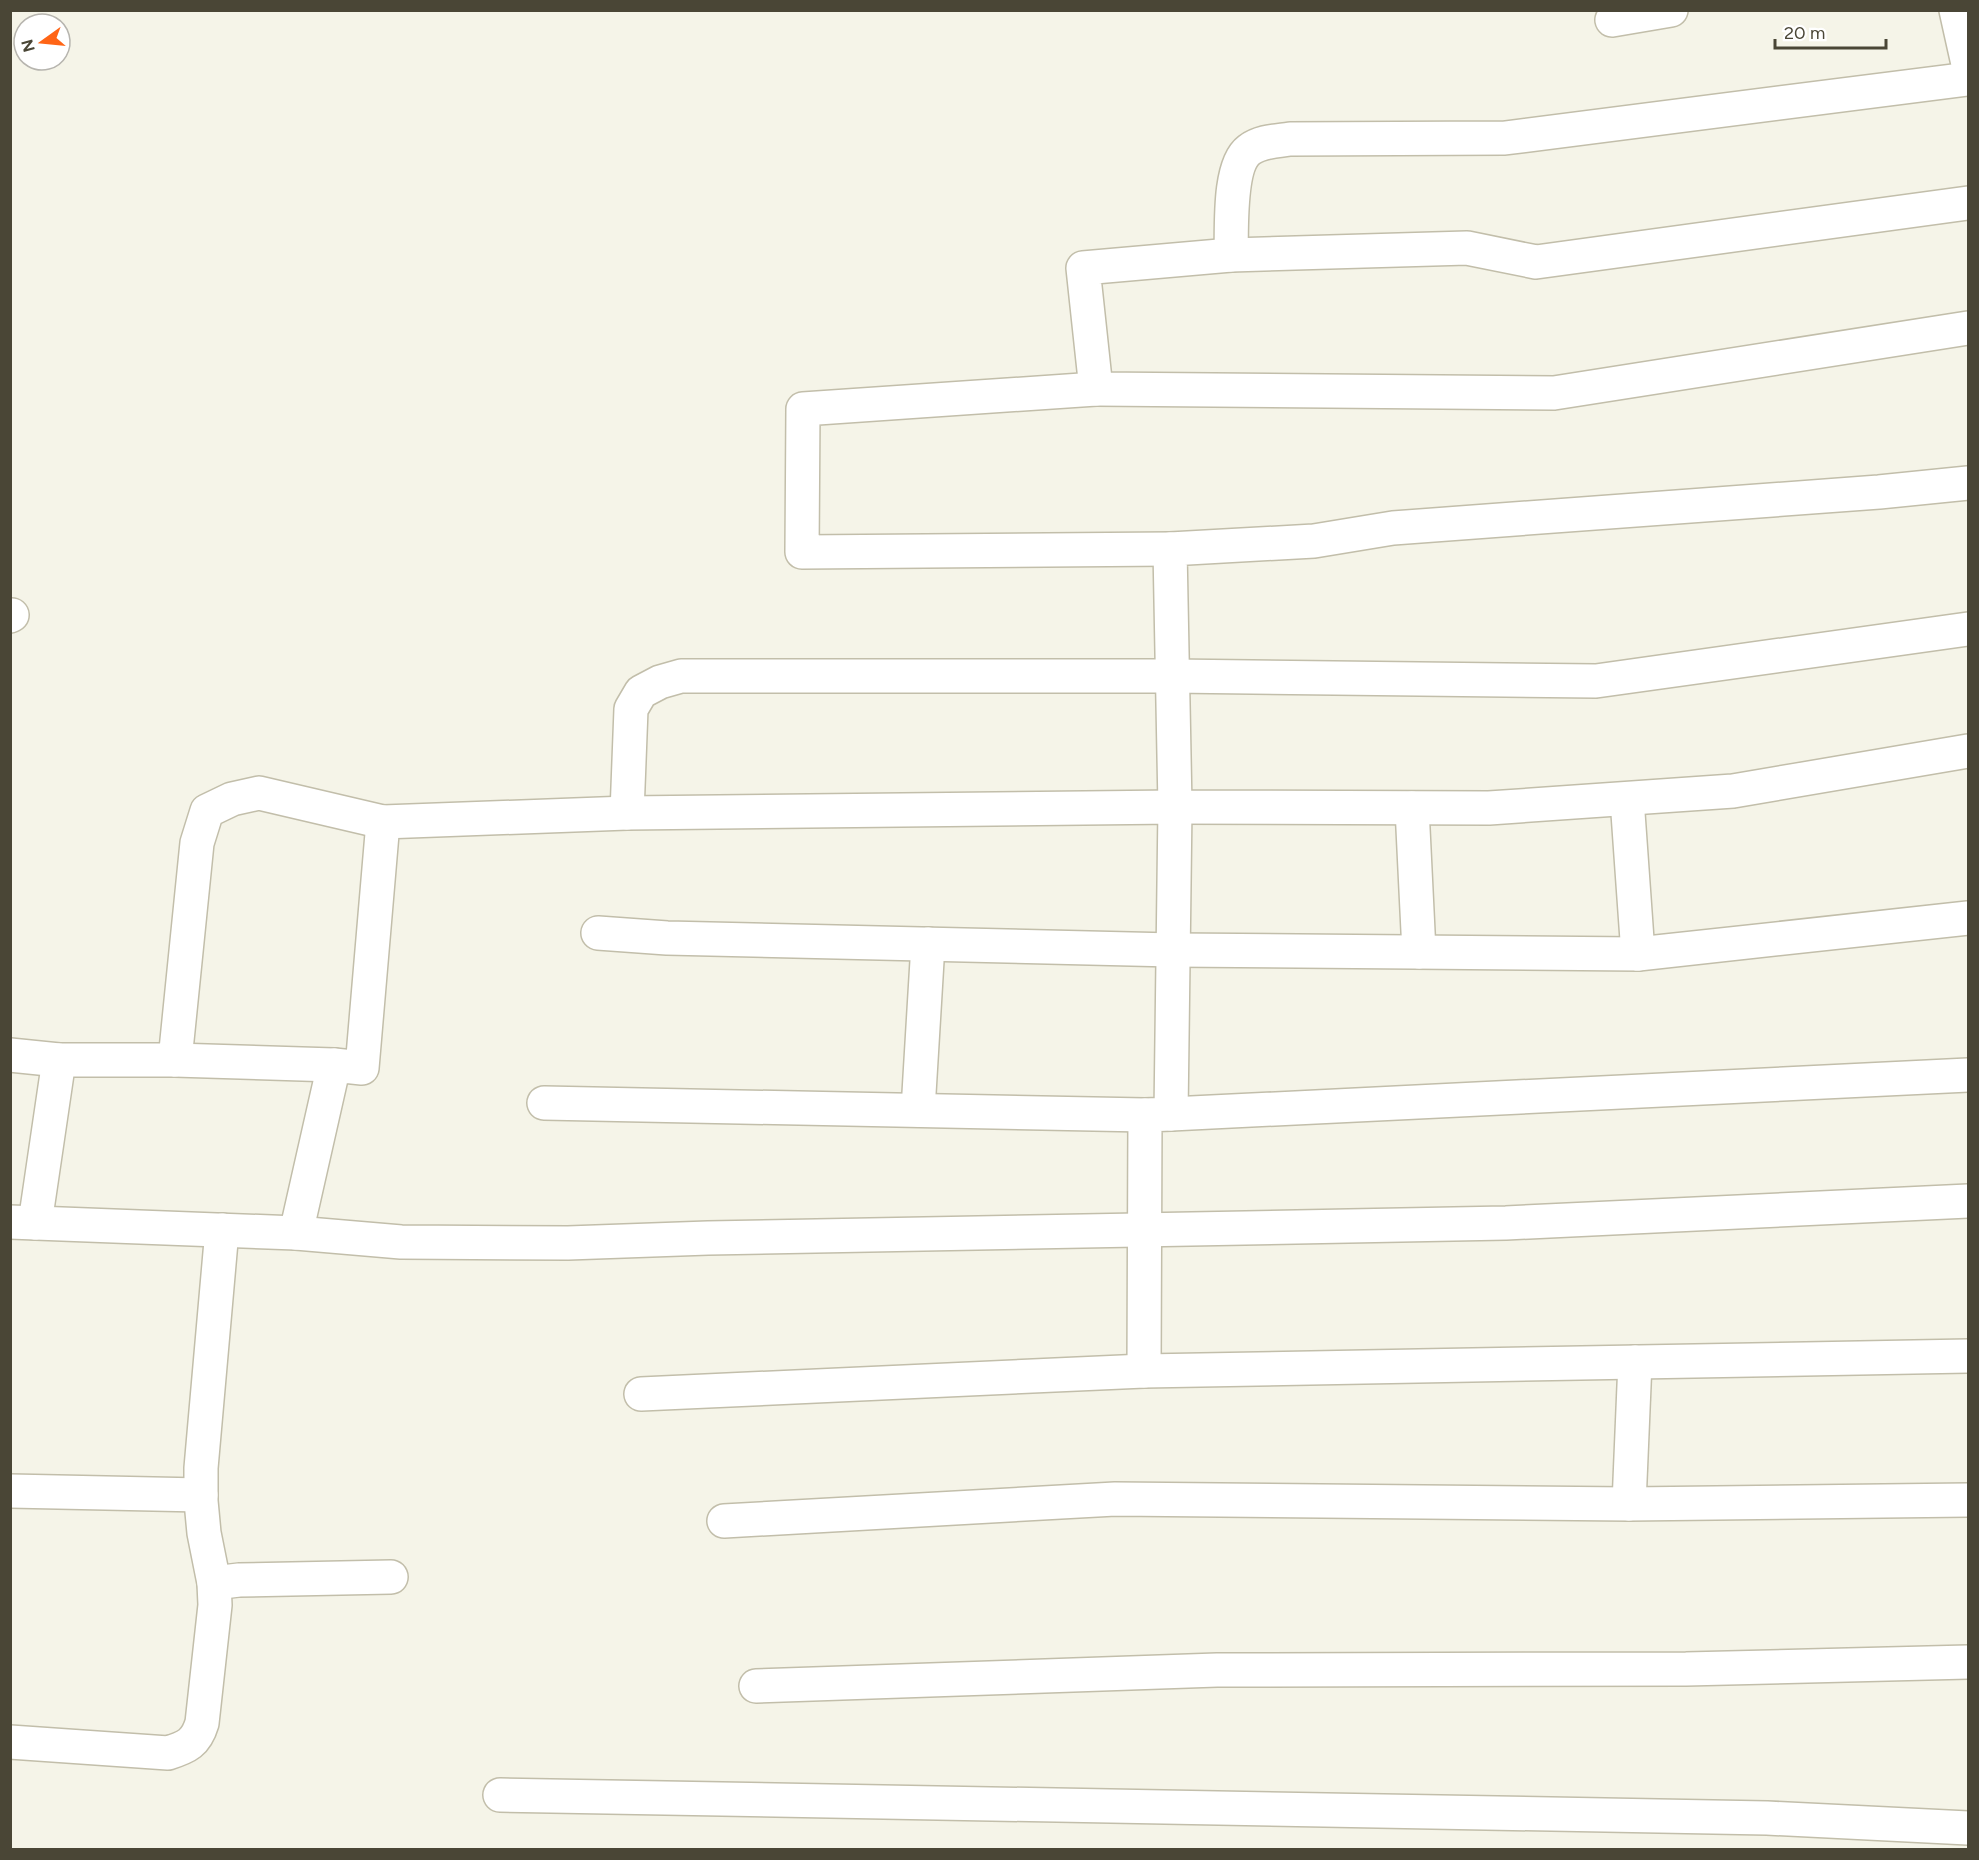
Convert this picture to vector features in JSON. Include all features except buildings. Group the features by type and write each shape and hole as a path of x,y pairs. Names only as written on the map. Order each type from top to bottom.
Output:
{"street":[{"path":"1612,20 1671,10"},
{"path":"1956,10 1968,64"},
{"path":"1231,255 1238,164 1248,150 1264,142 1290,139 1505,138 1968,79"},
{"path":"1096,389 1083,268 1231,255 1467,248 1536,262 1968,203"},
{"path":"1968,328 1554,393 1096,389 803,409 802,552 1170,549 1314,541 1393,528 1879,492 1968,483"},
{"path":"1144,1371 1144,1231 1158,1114 1173,950 1175,807 1170,549"},
{"path":"627,813 631,709 641,693 660,682 681,676 1173,676 1596,681 1968,628"},
{"path":"175,1060 197,843 207,811 232,799 259,793 383,822 627,813 1175,807 1490,808 1733,791 1968,751"},
{"path":"1627,798 1638,954"},
{"path":"1412,808 1419,952"},
{"path":"10,1055 59,1060 175,1060 362,1068 383,822"},
{"path":"598,933 667,938 1173,950 1638,954 1968,918"},
{"path":"918,1110 928,944"},
{"path":"59,1060 23,1223 296,1233 401,1242 568,1243 1506,1223 1968,1201"},
{"path":"296,1233 333,1065"},
{"path":"544,1103 1158,1114 1968,1075"},
{"path":"10,1742 168,1753 184,1748 198,1736 202,1723 215,1605 214,1583 204,1533 201,1468 222,1230"},
{"path":"641,1394 1144,1371 1968,1356"},
{"path":"1629,1504 1635,1362"},
{"path":"10,1491 201,1495"},
{"path":"724,1521 1115,1499 1629,1504 1968,1500"},
{"path":"214,1583 239,1580 391,1577"},
{"path":"756,1686 1216,1670 1674,1669 1968,1662"},
{"path":"500,1795 1743,1817 1968,1828"}]}
